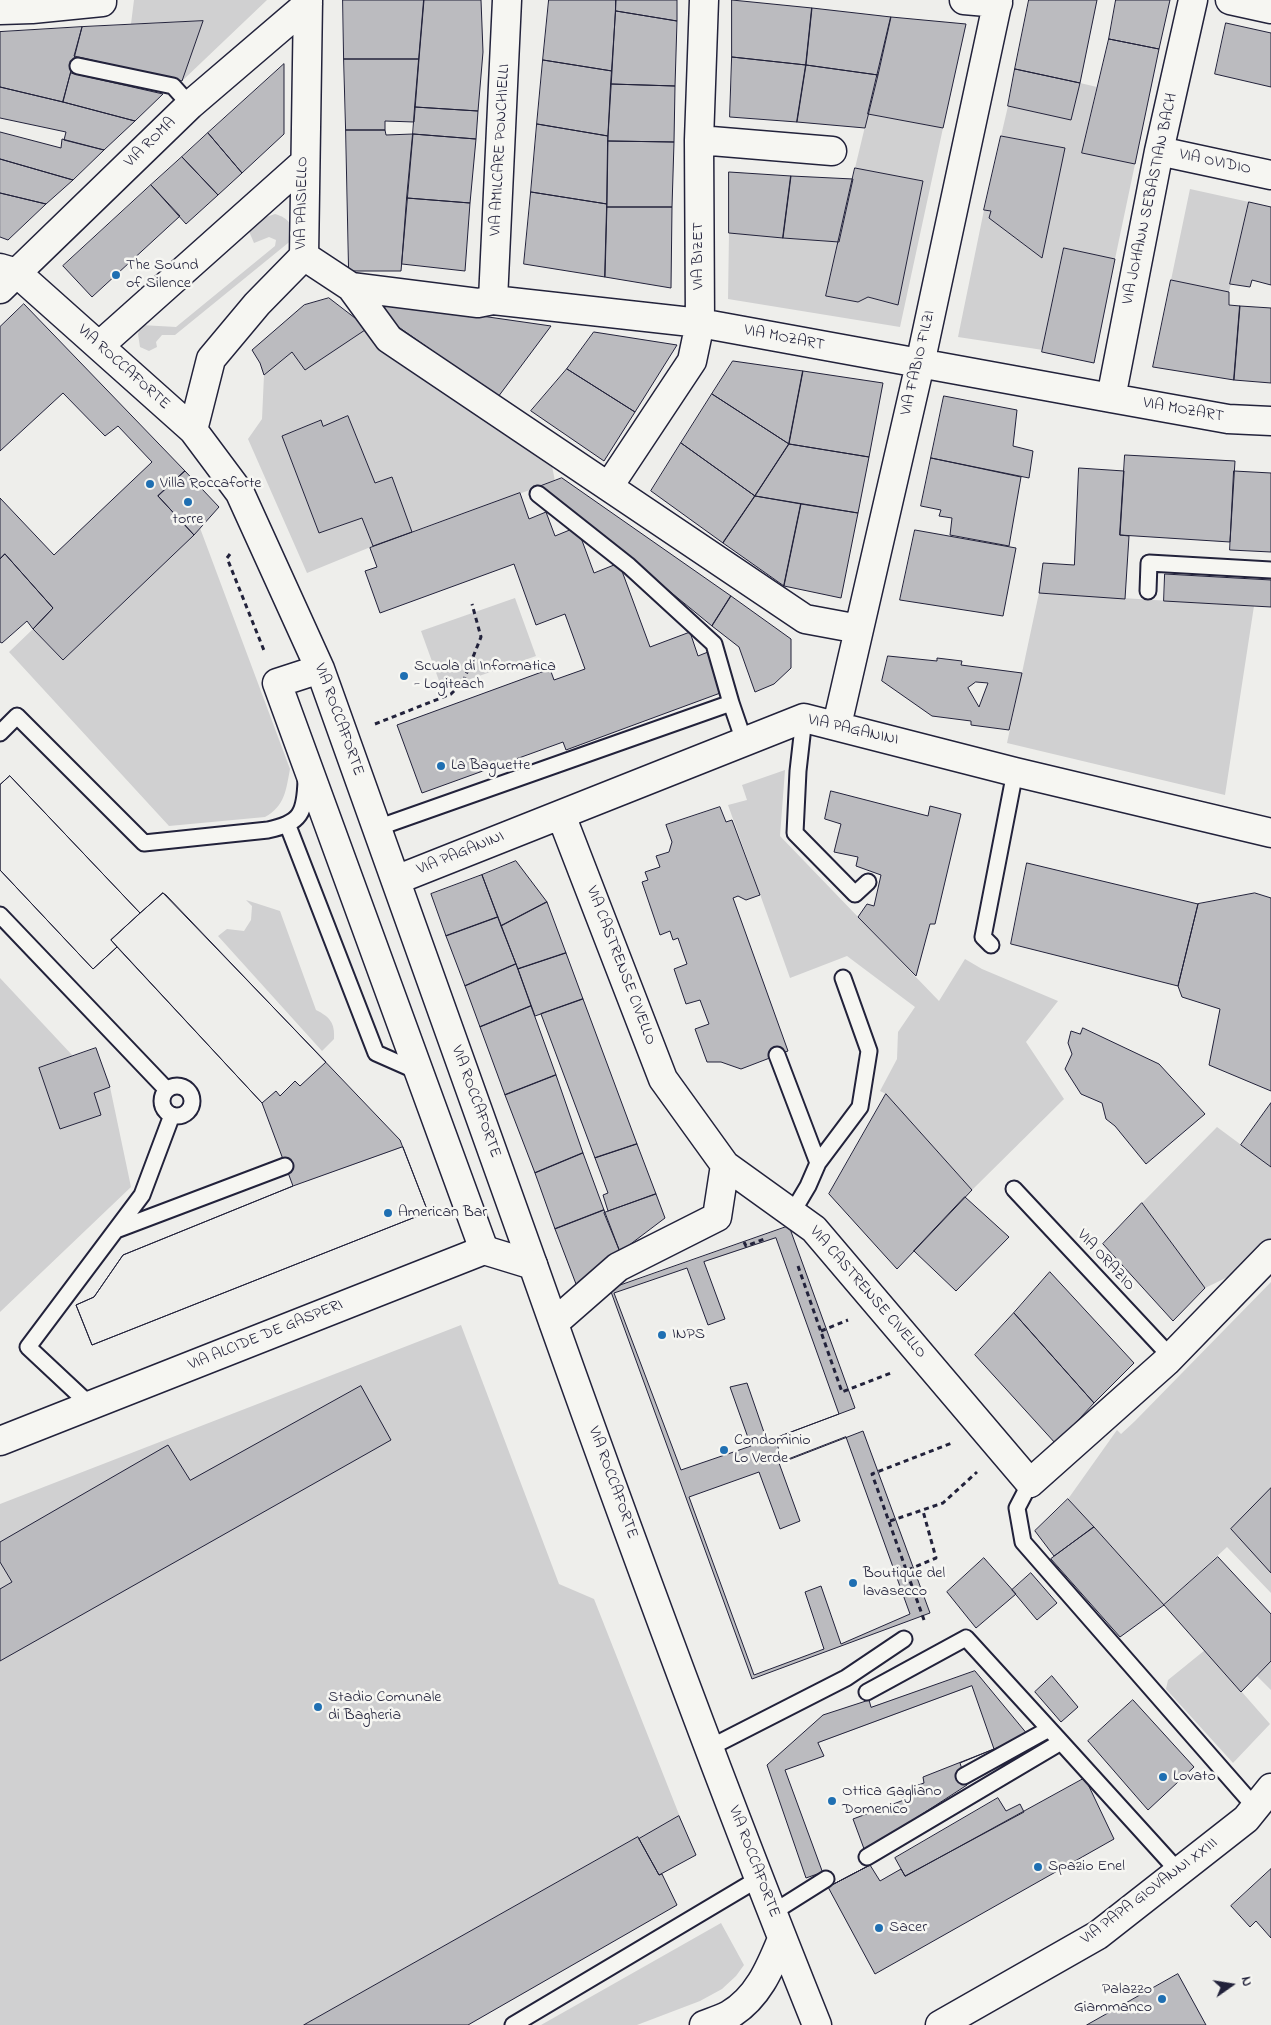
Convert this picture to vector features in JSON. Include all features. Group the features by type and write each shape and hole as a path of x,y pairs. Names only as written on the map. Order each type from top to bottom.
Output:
{"street":[{"name":"VIA AMILCARE PONCHIELLI","path":"493,300 507,0"},
{"name":"VIA BIZET","path":"609,486 692,361 700,322 699,140 704,0"},
{"path":"964,0 998,2"},
{"name":"VIA JOHANN SEBASTIAN BACH","path":"1111,398 1160,152 1193,0"},
{"path":"1230,0 1271,9"},
{"path":"0,10 32,10 102,1"},
{"name":"VIA ROMA","path":"6,276 190,105 308,2"},
{"name":"VIA PAISIELLO","path":"193,430 211,359 257,304 304,256 308,2"},
{"name":"VIA FABIO FILZI","path":"837,725 920,364 998,2"},
{"path":"699,140 832,151"},
{"name":"VIA OVIDIO","path":"1160,152 1271,174"},
{"path":"99,346 304,163"},
{"name":"VIA MOZART","path":"304,256 351,287 478,302 493,300 700,322 920,364 1228,419 1271,420"},
{"name":"VIA ROCCAFORTE","path":"6,276 99,346 193,430 240,494 320,669 533,1265 709,1748 758,1879 817,2025"},
{"path":"351,287 389,339 806,618 859,630"},
{"path":"320,669 277,683 484,1250 533,1265"},
{"name":"VIA PAGANINI","path":"346,870 391,869 561,815 804,718 1015,772 1271,833"},
{"name":"VIA CASTRENSE CIVELLO","path":"561,815 663,1079 725,1165 814,1229 1030,1483"},
{"path":"554,1323 618,1267 717,1217 725,1165"},
{"name":"VIA ALCIDE DE GASPERI","path":"0,1441 484,1250"},
{"path":"1030,1483 1171,1357 1271,1254"},
{"name":"VIA PAPA GIOVANNI XXIII","path":"940,2025 1098,1935 1246,1819 1263,1798"},
{"path":"704,2025 730,2015 754,1994 767,1975 782,1939"}],"lane":[{"path":"78,66 173,86 190,105"},
{"path":"538,494 629,566 714,644 744,741"},
{"path":"1148,591 1149,562 1271,570"},
{"path":"377,828 731,703"},
{"path":"0,733 17,716 144,843 268,830 288,826 302,812 307,764"},
{"path":"804,718 798,771 795,833 855,894 868,882"},
{"path":"991,945 983,937 1015,772"},
{"path":"288,826 376,1053 419,1072"},
{"path":"0,915 167,1090"},
{"path":"792,1212 808,1186 818,1163 860,1107 869,1051 843,978"},
{"path":"777,1055 818,1163"},
{"path":"181,1087 189,1093 192,1101 186,1114 172,1115 165,1110 162,1100 167,1090 181,1087"},
{"path":"90,1405 28,1347 142,1195 172,1115"},
{"path":"116,1230 286,1166"},
{"name":"VIA ORAZIO","path":"1014,1189 1171,1357"},
{"path":"1030,1483 1018,1508 1023,1542 1263,1798"},
{"path":"709,1748 846,1678 904,1638"},
{"path":"867,1692 966,1638 1179,1872"},
{"path":"964,1776 1049,1728"},
{"path":"867,1857 1062,1742"},
{"path":"513,2025 758,1879"},
{"path":"772,1912 826,1879"}],"path":[{"path":"387,719 451,694 463,682 468,667 478,649 481,637 472,604"},
{"path":"744,1242 746,1246 770,1237"},
{"path":"798,1265 842,1392 858,1386"},
{"path":"804,1282 809,1280"},
{"path":"821,1331 835,1325"},
{"path":"890,1521 943,1503 993,1440"},
{"path":"925,1619 872,1474 993,1440"},
{"path":"908,1570 936,1558 923,1510"}],"shaded area":[{"path":"134,0 267,0 182,81 203,21 131,24"},
{"path":"1080,83 1097,87 1082,153 1135,164 1115,259 1064,248 1043,350 958,337 984,210 991,211 989,218 1042,258 1065,148 1001,136 1008,106 1071,120"},
{"path":"868,114 943,128 900,327 728,299 729,233 839,242 826,296 858,302 868,297 898,305 923,181 855,168"},
{"path":"1190,189 1249,202 1229,292 1171,280"},
{"path":"275,214 287,220 292,230 293,239 175,335 162,335 156,342 157,347 149,351 140,347 138,334 141,325 176,327 275,246 276,240 269,237 254,243 248,229 266,217"},
{"path":"368,328 552,466 555,481 412,532 392,477 375,483 348,416 323,426 320,420 282,436 319,533 362,518 373,546 307,573 248,439 262,419 264,375 292,352 305,369"},
{"path":"200,528 290,769 286,791 281,803 272,813 265,817 169,826 9,652 33,629 63,660"},
{"path":"1039,593 1254,606 1225,795 1007,743"},
{"path":"515,598 536,656 442,689 421,631"},
{"path":"785,770 780,836 939,1001 965,959 982,969 1058,1001 1026,1042 1064,1099 972,1190 886,1094 880,1091 897,1059 898,1032 915,1007 847,956 790,978 728,805 747,800 742,785"},
{"path":"246,900 280,911 316,1010 331,1021 334,1029 334,1039 322,1051 218,936 227,929 244,931 251,920 252,906"},
{"path":"0,978 73,1056 39,1068 60,1129 101,1115 94,1093 110,1087 131,1187 0,1312"},
{"path":"1217,1127 1271,1167 1271,1240 1234,1274 1205,1288 1142,1203"},
{"path":"1271,1282 1271,1593 1227,1547 1164,1605 1068,1499 1117,1430 1121,1434 1135,1421"},
{"name":"Stadio Comunale di Bagheria","path":"461,1325 559,1584 594,1599 695,1855 662,1874 677,1905 468,2025 0,2025 0,1504"},
{"path":"1205,1650 1270,1724 1233,1763 1166,1689 1168,1680"},
{"path":"1271,1661 1271,1690 1257,1676"},
{"path":"721,1923 744,1965 736,1976 722,1989 700,2001 637,2025 541,2025"}],"building":[{"path":"343,0 424,0 419,59 344,59"},
{"path":"424,0 481,0 483,52 478,111 415,107"},
{"path":"549,0 616,0 612,71 543,60"},
{"path":"616,0 677,0 677,21 616,11"},
{"path":"732,0 812,8 806,65 732,57"},
{"path":"1029,0 1097,0 1080,83 1015,69"},
{"path":"1116,0 1170,0 1159,49 1109,39"},
{"path":"812,8 891,17 878,75 806,65"},
{"path":"616,11 677,21 675,86 611,84"},
{"path":"891,17 966,24 943,128 868,114"},
{"path":"203,21 182,81 74,56 82,27"},
{"path":"1226,23 1271,33 1271,87 1215,74"},
{"path":"82,27 63,102 0,87 0,32"},
{"path":"1109,39 1159,49 1135,164 1082,153"},
{"path":"732,57 806,65 797,122 730,117"},
{"path":"344,59 419,59 414,122 385,121 385,130 346,130"},
{"path":"543,60 612,71 608,136 537,124"},
{"path":"284,64 284,134 242,173 208,133"},
{"path":"806,65 878,75 865,128 797,122"},
{"path":"1015,69 1080,83 1071,120 1008,106"},
{"path":"71,73 163,94 135,121 63,102"},
{"path":"611,84 675,86 674,142 608,141"},
{"path":"0,87 135,121 104,150 64,140 66,132 0,118"},
{"path":"415,107 478,111 476,139 413,134"},
{"path":"537,124 608,136 607,204 531,192"},
{"path":"346,130 385,130 386,135 413,134 401,271 349,271"},
{"path":"0,132 61,148 62,139 104,150 73,180 0,159"},
{"path":"208,133 242,173 218,195 182,157"},
{"path":"413,134 476,139 470,203 407,198"},
{"path":"1001,136 1065,148 1042,258 989,218 991,211 984,210"},
{"path":"608,141 674,142 672,207 607,207"},
{"path":"182,157 218,195 186,224 151,185"},
{"path":"0,159 73,180 46,204 0,193"},
{"path":"855,168 923,181 898,305 868,297 858,302 826,296"},
{"path":"729,172 791,176 783,238 729,233"},
{"path":"791,176 853,179 839,242 783,238"},
{"path":"151,185 180,216 92,297 63,266"},
{"path":"531,192 607,204 605,277 524,264"},
{"path":"0,193 46,204 8,240 0,237"},
{"path":"407,198 470,203 465,271 402,264"},
{"path":"1249,202 1271,207 1271,285 1252,280 1250,287 1230,284"},
{"path":"607,207 672,207 671,288 605,277"},
{"path":"1064,248 1115,259 1094,363 1042,352"},
{"path":"1171,280 1229,292 1229,305 1240,306 1234,380 1153,367"},
{"path":"329,298 368,328 305,370 292,352 264,375 260,363 252,350 304,305"},
{"path":"377,301 551,326 498,397 373,309"},
{"name":"Villa Roccaforte","path":"24,304 185,471 158,496 194,535 63,660 33,629 53,608 5,554 0,559 0,498 54,555 152,462 118,426 105,436 63,393 0,451 0,327"},
{"path":"1240,306 1271,308 1271,383 1234,380"},
{"path":"594,332 677,345 635,412 567,369"},
{"path":"733,361 803,371 789,444 712,394"},
{"path":"567,369 635,412 604,461 531,411"},
{"path":"803,371 883,383 869,457 789,444"},
{"path":"712,394 789,444 755,496 681,443"},
{"path":"944,396 1017,410 1013,446 1033,451 1029,478 931,458"},
{"path":"348,416 375,483 392,477 412,532 373,546 362,518 319,533 282,436 321,420 323,426"},
{"path":"681,443 755,496 723,543 651,491"},
{"path":"789,444 869,457 858,513 755,496"},
{"path":"1125,455 1235,461 1230,542 1120,535"},
{"path":"931,458 1021,477 1009,546 950,535 952,518 939,516 941,510 921,506"},
{"path":"1079,468 1124,471 1120,535 1129,536 1125,599 1039,593 1043,563 1074,565"},
{"name":"torre","path":"185,471 219,507 194,535 158,496"},
{"path":"1234,471 1271,473 1271,552 1230,550"},
{"path":"562,478 731,596 712,626 541,486"},
{"path":"520,493 529,519 546,512 555,536 577,527 594,573 619,563 650,647 690,632 698,656 708,652 723,692 566,750 563,742 422,793 397,725 550,669 554,680 585,669 565,614 536,625 514,564 380,613 365,571 377,567 370,548"},
{"path":"755,496 801,504 784,586 723,543"},
{"path":"801,504 858,513 841,598 784,586"},
{"path":"915,530 1016,548 1003,616 900,600"},
{"path":"5,554 53,608 33,629 27,621 2,643 0,642 0,559"},
{"path":"1165,574 1271,580 1271,607 1164,601"},
{"path":"731,596 791,639 791,668 774,684 755,692 739,647 712,626"},
{"path":"888,656 937,661 937,658 962,661 961,665 1022,673 1009,730 971,725 971,721 932,716 882,681"},
{"path":"976,682 988,683 979,707 968,688"},
{"path":"10,776 140,913 163,893 166,895 400,1140 428,1212 92,1345 76,1305 94,1297 123,1255 293,1186 262,1103 117,947 93,969 0,870 0,785"},
{"path":"10,776 140,913 111,940 117,947 93,969 0,870 0,785"},
{"path":"831,791 928,816 930,806 961,814 935,924 930,924 916,976 858,917 867,904 874,906 881,875 856,866 858,857 834,852 841,824 825,819"},
{"path":"720,807 726,822 732,820 760,895 746,900 738,896 733,898 788,1051 741,1069 721,1062 707,1062 695,1029 709,1024 700,1000 686,1004 674,969 687,964 678,938 673,940 670,931 660,935 642,882 648,880 645,872 660,867 656,856 669,852 672,842 666,825"},
{"path":"516,861 547,902 501,926 482,875"},
{"path":"1027,863 1198,904 1178,986 1011,944"},
{"path":"482,875 498,917 446,936 431,894"},
{"path":"163,893 326,1062 300,1086 295,1081 280,1096 276,1091 262,1103 111,940"},
{"path":"1255,893 1271,898 1271,1091 1209,1065 1220,1009 1182,997 1178,986 1198,904"},
{"path":"547,902 566,953 518,969 501,926"},
{"path":"498,917 516,964 465,986 446,936"},
{"path":"566,953 583,999 535,1016 518,969"},
{"path":"516,964 531,1006 480,1027 465,986"},
{"path":"583,999 637,1144 595,1158 541,1014"},
{"path":"531,1006 556,1075 505,1095 480,1027"},
{"path":"1083,1028 1159,1064 1205,1114 1146,1164 1115,1126 1106,1119 1102,1103 1081,1094 1065,1069 1072,1054 1068,1043 1071,1031 1080,1034"},
{"path":"96,1048 110,1087 94,1093 101,1115 60,1129 39,1068"},
{"path":"556,1075 583,1153 535,1173 505,1095"},
{"path":"886,1094 972,1190 897,1269 829,1194"},
{"path":"1271,1103 1271,1167 1241,1145"},
{"path":"637,1144 656,1194 608,1211 603,1195 608,1193 595,1158"},
{"path":"403,1147 428,1212 92,1345 76,1305 94,1297 123,1255 293,1186"},
{"path":"583,1153 604,1210 555,1229 535,1173"},
{"path":"656,1194 665,1218 620,1252 604,1213"},
{"path":"965,1197 1009,1237 956,1291 914,1251"},
{"path":"1142,1203 1205,1288 1173,1321 1103,1244"},
{"path":"604,1210 620,1252 576,1284 555,1229"},
{"name":"Condominio Lo Verde","path":"789,1226 855,1408 775,1438 783,1462 863,1431 930,1613 752,1679 610,1289"},
{"path":"776,1238 839,1414 767,1441 747,1383 730,1387 751,1446 681,1470 614,1293 687,1268 708,1325 725,1319 704,1262"},
{"path":"1050,1272 1134,1363 1094,1403 1014,1313"},
{"path":"1014,1313 1094,1403 1056,1444 975,1355"},
{"path":"361,1386 391,1440 0,1661 0,1589 12,1582 0,1562 0,1542 168,1445 190,1480"},
{"path":"846,1437 910,1614 841,1644 821,1586 805,1592 824,1649 754,1675 689,1497 759,1472 780,1529 800,1521 779,1463"},
{"path":"1271,1488 1271,1573 1231,1529"},
{"path":"1068,1499 1094,1527 1054,1556 1035,1531"},
{"path":"1094,1527 1164,1605 1120,1637 1051,1559"},
{"path":"1218,1557 1271,1614 1271,1661 1241,1692 1164,1605"},
{"path":"984,1558 1016,1594 976,1628 947,1592"},
{"path":"1031,1573 1057,1603 1037,1620 1012,1590"},
{"path":"975,1671 1028,1735 960,1763 967,1785 865,1851 870,1865 828,1887 823,1872 806,1878 767,1765 823,1715 869,1700 871,1707"},
{"path":"1052,1676 1078,1707 1061,1722 1035,1692"},
{"path":"972,1686 994,1749 923,1777 924,1783 901,1791 904,1800 853,1819 870,1865 828,1887 785,1770 824,1756 818,1743"},
{"path":"1133,1700 1194,1767 1148,1810 1088,1741"},
{"path":"1085,1778 1114,1839 875,1974 828,1887 870,1865 880,1881 901,1869 905,1876"},
{"path":"998,1798 1006,1811 1020,1804 1024,1812 905,1876 895,1858"},
{"path":"679,1816 696,1855 659,1875 639,1839"},
{"path":"638,1837 659,1875 662,1874 677,1905 468,2025 304,2025"},
{"path":"1271,1869 1271,1938 1256,1921 1250,1927 1231,1906"},
{"name":"Palazzo Giammanco","path":"1178,1974 1206,2025 1087,2025"}],"place":[{"name":"The Sound of Silence","path":"116,275"},
{"name":"Villa Roccaforte","path":"150,484"},
{"name":"torre","path":"188,502"},
{"name":"Scuola di Informatica - Logiteach","path":"404,676"},
{"name":"La Baguette","path":"441,766"},
{"name":"American Bar","path":"388,1213"},
{"name":"INPS","path":"662,1335"},
{"name":"Condominio Lo Verde","path":"724,1450"},
{"name":"Boutique del lavasecco","path":"853,1583"},
{"name":"Stadio Comunale di Bagheria","path":"318,1707"},
{"name":"Lovato","path":"1163,1777"},
{"name":"Ottica Gagliano Domenico","path":"832,1801"},
{"name":"Spazio Enel","path":"1038,1867"},
{"name":"Sacer","path":"879,1928"},
{"name":"Palazzo Giammanco","path":"1162,1999"}]}
